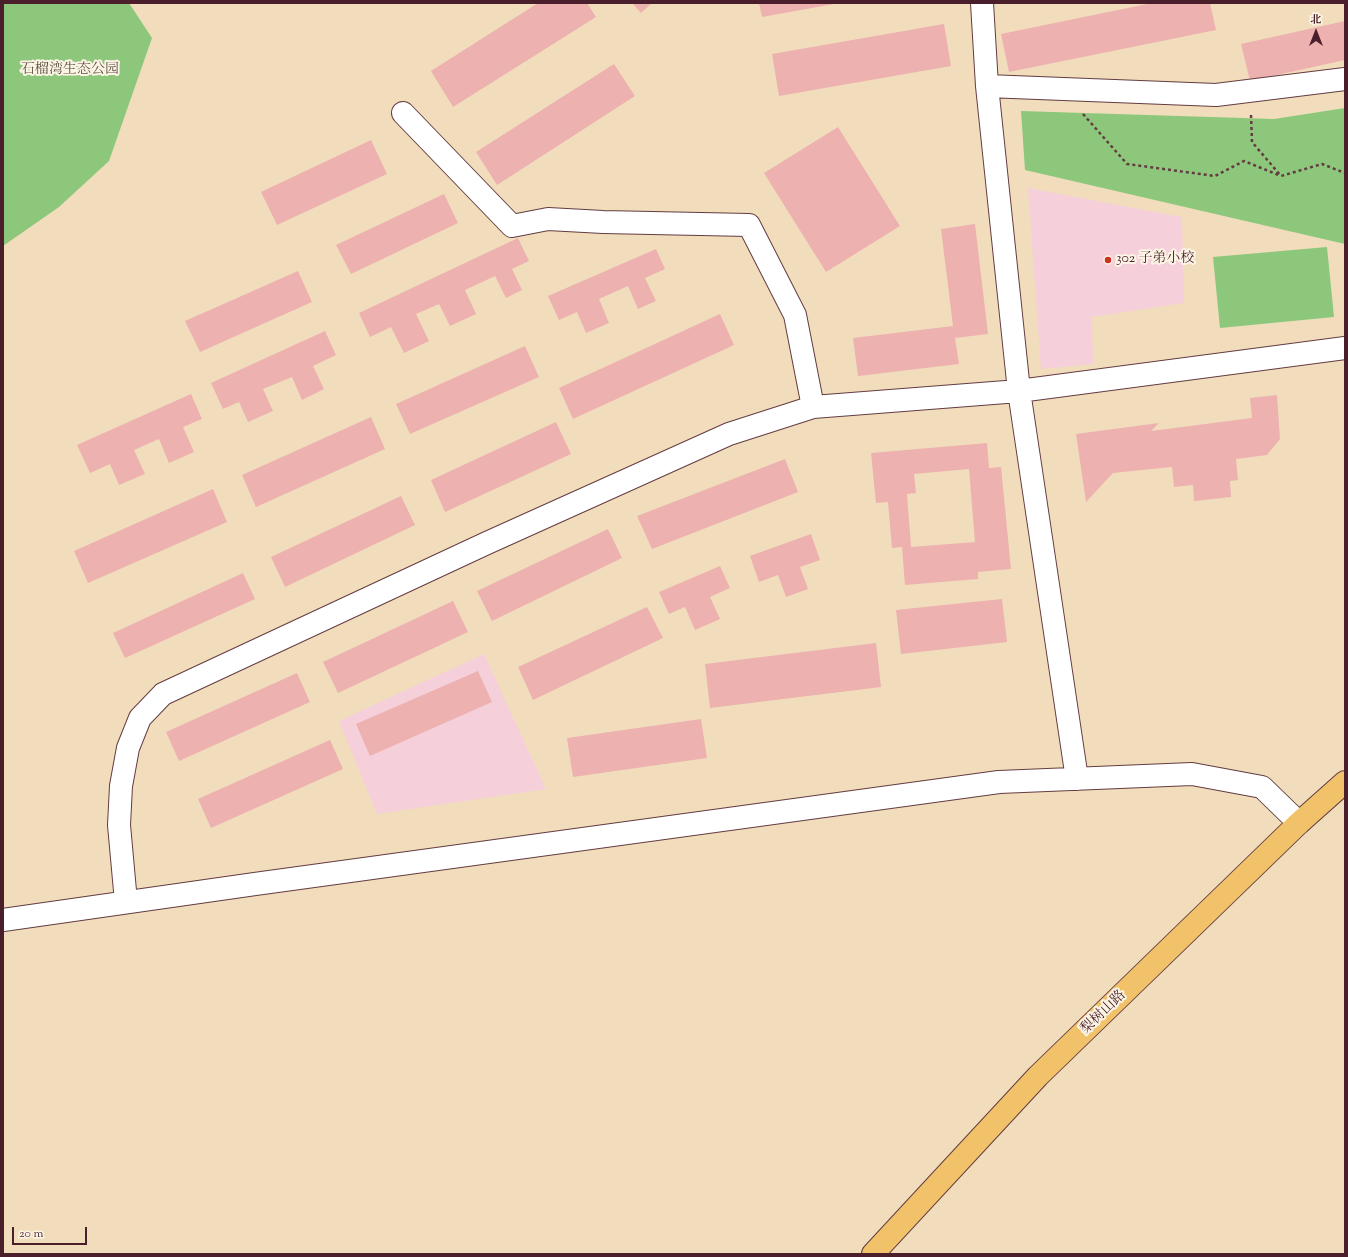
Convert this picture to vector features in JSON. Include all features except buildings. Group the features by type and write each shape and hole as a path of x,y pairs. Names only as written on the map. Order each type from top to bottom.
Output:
{"main road":[{"name":"梨树山路","path":"874,1254 1038,1076 1299,823 1345,782"}],"street":[{"path":"982,3 987,86 1019,391 1077,779"},
{"path":"987,86 1216,95 1345,79"},
{"path":"403,113 512,226 548,219 603,222 749,225 795,315 813,407"},
{"path":"126,902 119,825 121,786 128,748 140,718 163,694 479,546 729,434 813,407 1019,391 1345,348"},
{"path":"3,920 999,782 1192,774 1262,787 1299,823"}],"path":[{"path":"1060,89 1127,164 1215,176 1244,161 1281,176 1322,164 1345,173"},
{"path":"1249,91 1252,142 1281,176"}],"shaded area":[{"name":"302 子弟小校","path":"1028,188 1182,217 1184,303 1092,317 1093,364 1041,369"},
{"path":"484,654 546,789 377,814 339,721"}],"green space":[{"name":"石榴湾生态公园","path":"3,3 129,3 152,38 109,161 59,207 3,246"},
{"path":"1345,108 1345,244 1025,170 1021,111 1274,119"},
{"path":"1327,247 1334,317 1220,328 1213,257"}],"place":[{"name":"302 子弟小校","path":"1108,260"}]}
